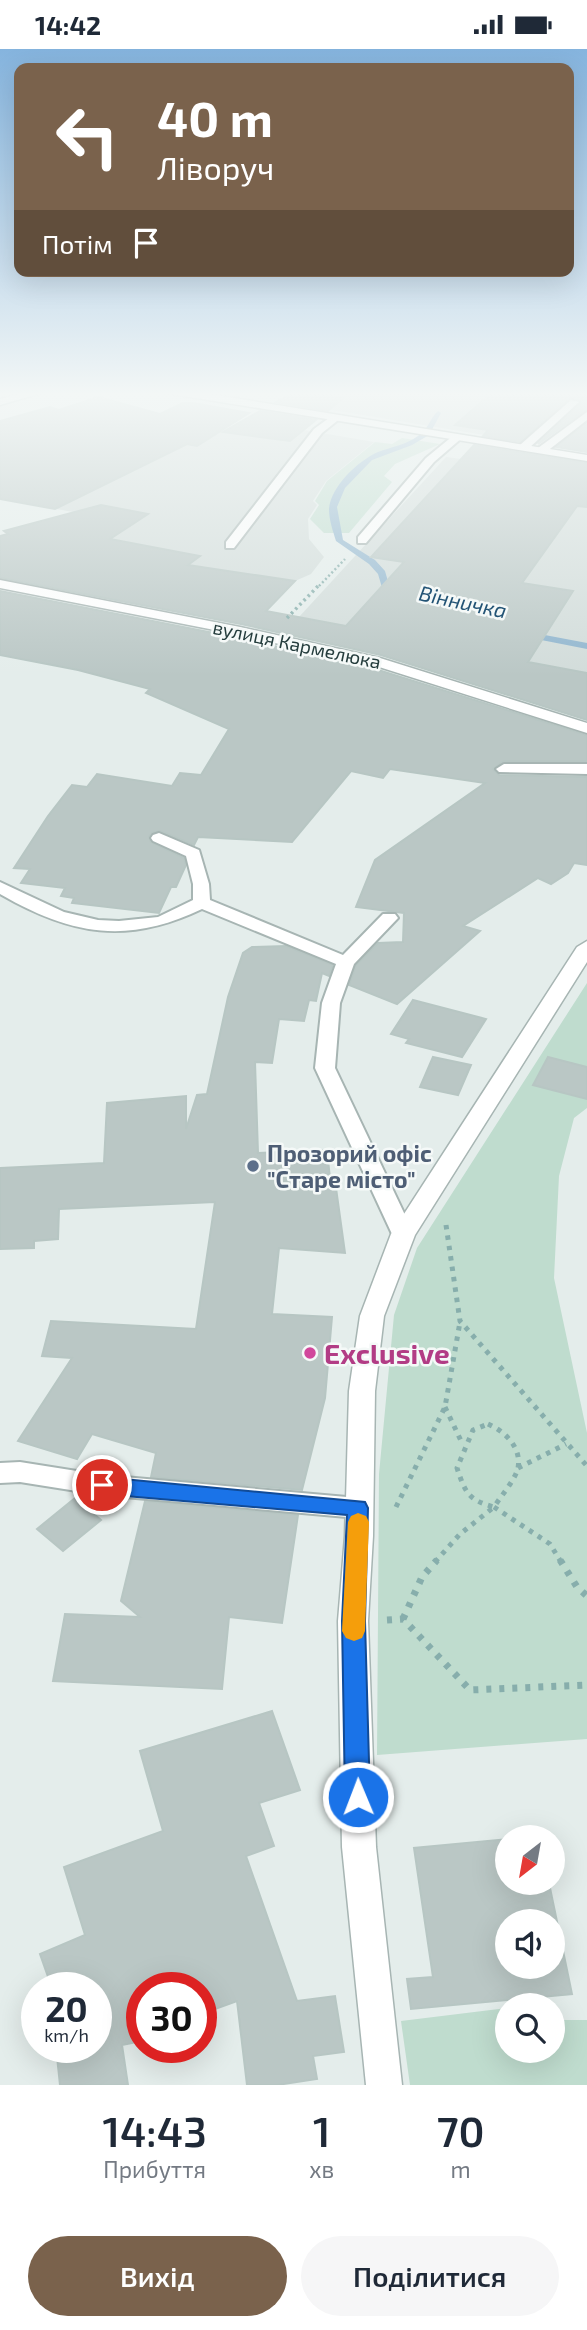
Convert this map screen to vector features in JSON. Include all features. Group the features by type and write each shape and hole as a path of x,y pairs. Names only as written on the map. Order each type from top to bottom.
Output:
{"street":[{"name":"вулиця Кармелюка","path":"0,584 240,631 380,662 587,728"},
{"path":"384,2085 359,1847 353,1621 359,1536 362,1391 372,1316 403,1234 587,947"}],"lane":[{"path":"230,545 276,486"},
{"path":"362,540 408,486"},
{"path":"504,769 587,769"},
{"path":"159,838 193,853 201,884 202,902"},
{"path":"0,887 23,902 65,920 112,927 162,921 202,902 346,962"},
{"path":"388,918 346,962 331,1003 325,1068 403,1234"},
{"path":"0,1473 20,1472 102,1485 358,1508"}],"path":[{"path":"268,637 337,567"},
{"path":"359,1536 395,1508 445,1407 460,1321 439,1178"},
{"path":"460,1321 587,1466"},
{"path":"445,1407 464,1446"},
{"path":"518,1468 516,1451 505,1432 488,1424 474,1430 464,1446 457,1468 464,1489 476,1502 494,1507 550,1543 578,1587 587,1596"},
{"path":"402,1619 422,1577 460,1534 494,1507 518,1468 566,1444"},
{"path":"353,1621 402,1619 470,1689 587,1685"}],"shaded area":[{"path":"31,486 323,486 313,501 317,505 308,519 309,539 324,557 311,574 295,581 84,555 106,518 7,500"},
{"path":"419,486 587,486 587,691 299,617"}],"green space":[{"path":"324,486 389,486 349,533 324,533 310,519 319,505 315,501"},
{"path":"587,983 587,1108 574,1118 559,1176 554,1278 587,1433 587,1739 377,1755 379,1474 394,1315 417,1248"},
{"path":"495,2009 495,2063 565,2063 565,2020 587,2020 587,2085 410,2085 401,2021"}],"building":[{"path":"0,486 102,486 55,509 0,499"},
{"path":"436,486 587,486 587,507 577,506 522,583 573,591 528,662 587,673 587,720 381,655 241,624 0,578 0,536 8,534 4,531 101,505 148,514 110,539 200,556 188,565 295,581 266,611 346,626 404,562 371,557"},
{"path":"0,591 239,638 375,669 587,735 587,761 504,761 493,769 499,775 587,777 587,865 574,863 568,873 551,884 538,878 463,926 480,931 397,1004 349,985 356,965 378,943 403,942 404,913 356,907 375,860 485,783 390,769 383,778 351,771 292,842 198,837 194,845 160,831 152,833 149,837 151,842 184,858 186,865 176,887 171,887 159,913 72,903 74,898 61,896 65,888 21,883 30,869 14,868 72,785 87,787 97,774 172,786 180,773 201,775 229,729 146,693 150,689 78,670 0,655"},
{"path":"286,946 333,965 329,976 322,973 316,1001 309,1000 304,1021 279,1019 272,1063 255,1062 258,1153 327,1150 331,1188 336,1188 345,1253 279,1248 272,1314 332,1317 325,1398 302,1490 151,1477 156,1453 92,1434 77,1459 18,1441 72,1358 42,1356 51,1321 196,1329 215,1202 59,1209 58,1239 34,1241 34,1248 0,1249 0,1168 104,1163 107,1103 186,1096 186,1129 197,1095 207,1094 228,997 243,953 252,947"},
{"path":"413,1000 486,1019 462,1057 406,1043 409,1039 391,1034"},
{"path":"433,1057 471,1065 458,1095 420,1087"},
{"path":"548,1057 587,1067 587,1099 533,1085"},
{"path":"75,1498 101,1520 63,1551 37,1529"},
{"path":"145,1501 298,1515 282,1623 229,1617 222,1689 53,1681 65,1614 140,1617 121,1601"},
{"path":"272,1711 300,1790 259,1803 274,1846 246,1856 297,2001 335,1996 344,2052 313,2056 317,2079 277,2085 247,2085 237,2001 217,2008 217,1972 126,1972 126,2044 122,2045 128,2085 60,2085 58,2063 112,2063 112,1972 46,1972 40,1954 85,1935 64,1867 163,1831 140,1751"},
{"path":"495,1840 495,1895 551,1895 554,1909 495,1909 495,1979 565,1979 565,1960 572,1994 495,1993 495,2001 411,2009 407,1979 433,1977 414,1848"}],"waterway":[{"name":"Вінничка","path":"343,486 333,507 340,541 372,562 382,573 389,599"},
{"name":"Вінничка","path":"529,635 587,646"}],"slow traffic":[{"path":"354,1631 358,1522"}],"place":[{"name":"Прозорий офіс \"Старе місто\"","path":"253,1166"},
{"name":"Exclusive","path":"310,1353"}],"route":[{"path":"102,1485 358,1508 359,1536 353,1621 358,1797"}]}
